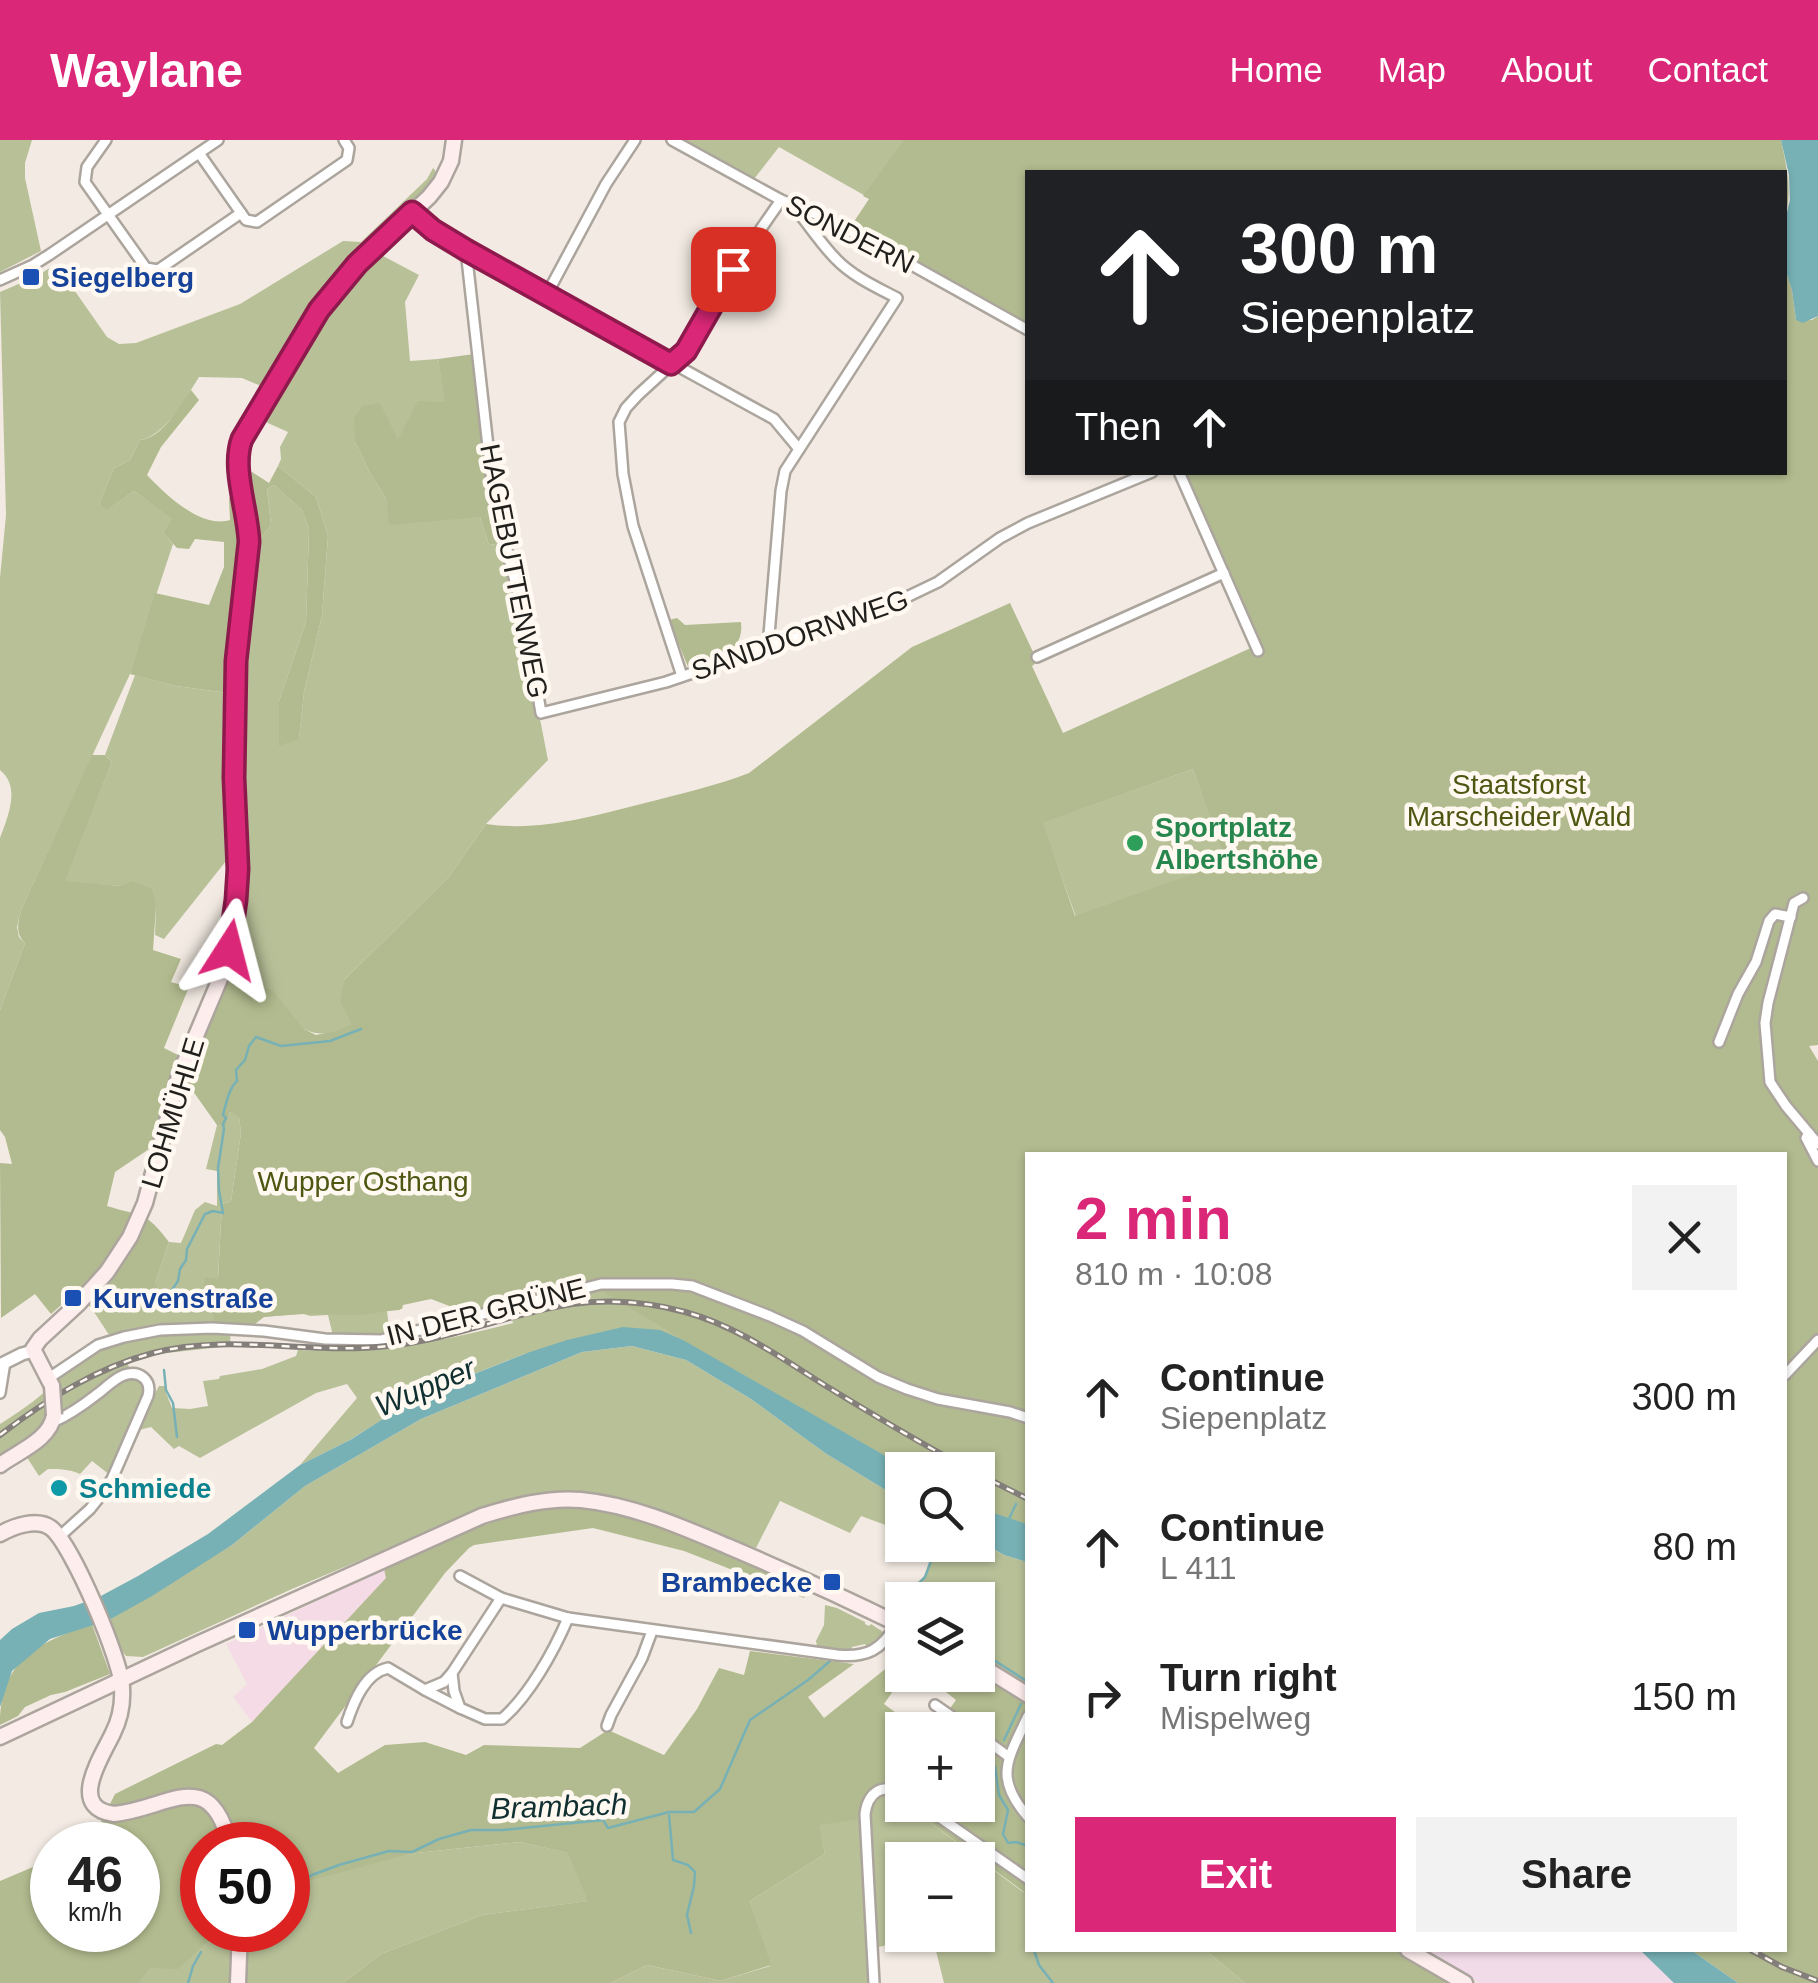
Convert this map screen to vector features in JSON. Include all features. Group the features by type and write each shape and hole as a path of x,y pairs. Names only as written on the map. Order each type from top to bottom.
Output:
{"main road":[{"name":"LOHMÜHLE","path":"33,1352 40,1339 79,1303 130,1237 145,1203 180,1076 225,967 238,869 234,778 236,661 249,542 237,466 239,445 328,298 357,264 436,189 451,161 454,140"},
{"path":"0,1465 41,1437 54,1418 50,1382 33,1352"},
{"path":"0,1737 482,1516 554,1500 621,1507 681,1526 885,1618"},
{"path":"0,1534 19,1526 39,1524 59,1536 80,1573 122,1679 118,1720 91,1780 91,1796 96,1806 114,1814 179,1796 196,1797 209,1803 222,1822"},
{"path":"995,1675 1025,1693"},
{"path":"238,1983 239,1952"},
{"path":"1411,1952 1465,1983"}],"street":[{"path":"106,140 87,167 88,186 146,268 158,270 241,214"},
{"path":"0,280 32,265 218,140"},
{"path":"199,153 246,220 257,222 347,160 350,148 344,140"},
{"path":"547,294 606,184 635,140"},
{"name":"SONDERN","path":"672,140 786,202 867,240 1025,328"},
{"path":"682,676 633,526 619,422 626,408 686,351 733,269 786,202 836,260 897,298 785,471 768,647"},
{"path":"412,212 466,250 774,420 799,449"},
{"name":"HAGEBUTTENWEG","path":"466,250 494,500 526,623 541,714"},
{"name":"SANDDORNWEG","path":"541,714 682,676 913,596 1028,523 1145,475"},
{"path":"1181,475 1258,651"},
{"path":"1038,657 1224,573"},
{"path":"1803,898 1794,903 1765,1023 1770,1082 1818,1144"},
{"path":"1720,1042 1770,922 1776,914 1790,918"},
{"path":"1809,1133 1806,1138 1818,1161"},
{"name":"IN DER GRÜNE","path":"50,1382 98,1346 124,1336 160,1330 230,1329 325,1339 381,1340 601,1284 672,1284 692,1286 770,1316 907,1388 938,1399 1025,1417"},
{"path":"1787,1373 1818,1340"},
{"path":"0,1393 2,1363 33,1352"},
{"path":"54,1418 69,1415 122,1376 138,1375 150,1385 112,1479 90,1509 59,1536"},
{"path":"460,1576 501,1598 568,1618 652,1631 847,1656 860,1655 885,1641"},
{"path":"425,1690 444,1682 452,1673 501,1598"},
{"path":"347,1722 371,1676 388,1668 460,1708 485,1719 502,1719 520,1700 568,1618"},
{"path":"607,1726 652,1631"},
{"path":"452,1673 460,1708"},
{"path":"935,1705 945,1712"},
{"path":"1025,1722 1009,1757 1007,1787 1025,1814"},
{"path":"995,1747 1009,1757"},
{"path":"874,1983 864,1814 874,1793 885,1789"},
{"path":"946,1822 1025,1877"}],"shaded area":[{"path":"384,1569 387,1578 252,1722 233,1697 247,1684 226,1644"},
{"path":"1423,1952 1642,1952 1675,1983 1479,1983"}],"green space":[{"path":"0,140 32,140 25,178 41,251 0,272"},
{"path":"684,140 908,140 869,198 779,147 754,179"},
{"path":"904,140 1781,140 1787,170 1025,170 1025,325 851,226 869,199 863,196"},
{"path":"433,168 435,176 429,185 343,265 342,273 268,389 242,378 199,377 166,424 140,440 130,460 114,468 99,504 108,509 134,491 173,519 163,533 173,544 130,674 21,910 17,927 25,943 0,1010 0,838 11,793 0,770 0,578 6,515 0,292 56,264 107,337 119,344 136,343 240,304 343,241 361,242 427,179"},
{"name":"Wupper Osthang","path":"414,225 383,256 419,275 405,302 410,361 438,359 446,402 397,440 355,442 387,500 480,517 489,545 501,543 548,760 486,824 448,878 344,980 353,1024 328,1033 296,1031 1025,1427 1025,1542 995,1529 995,1452 885,1452 885,1461 699,1359 633,1338 524,1354 459,1380 300,1465 357,1398 347,1384 316,1393 200,1458 179,1446 174,1449 151,1427 135,1431 115,1479 92,1461 80,1474 48,1469 39,1476 26,1456 0,1459 0,1424 84,1358 115,1344 96,1315 155,1283 169,1242 181,1243 195,1210 205,1202 217,1206 217,1171 206,1169 217,1125 226,1126 230,1112 239,1116 241,1133 231,1201 222,1204 218,1278 264,1117 244,976 229,980 243,895 241,744 257,543 271,525 267,489 274,485 302,510 309,529 306,622 279,701 299,738 304,692 322,616 328,536 316,497 278,466 280,447 288,432 259,419 346,286 405,226","holes":["500,1268 513,1323 407,1345 298,1350 296,1356 262,1369 203,1381 208,1406 190,1409 172,1408 165,1386 159,1386 135,1430 131,1423 148,1393 144,1381 132,1377 128,1364 158,1354 230,1346 231,1324 261,1317 328,1315 333,1336 390,1335 387,1311 400,1310 403,1288"]},
{"name":"Staatsforst Marscheider Wald","path":"1787,275 1796,320 1818,316 1818,1045 1809,1046 1818,1061 1818,1983 1738,1983 1694,1952 1787,1952 1787,1152 1025,1152 1025,1523 995,1514 995,1452 885,1452 885,1456 589,1283 466,1314 431,1299 403,1305 402,1309 362,1315 264,1317 251,1327 215,1322 203,1293 205,1277 218,1279 222,1204 231,1201 241,1133 239,1117 230,1112 226,1127 217,1125 185,1080 229,980 244,976 273,991 304,1029 316,1035 352,1024 340,1001 344,980 448,878 486,824 526,826 566,821 749,773 912,647 1010,603 1034,654 1036,663 1032,666 1063,733 1253,647 1261,647 1186,475 1787,475","holes":["1193,769 1226,862 1075,916 1043,823"]},
{"path":"474,354 489,492 501,543 489,545 480,517 389,525 387,500 355,442 354,418 363,406 380,403 398,439 418,401 445,402 438,359"},
{"path":"191,390 199,400 161,447 147,475 184,508 219,521 230,520 229,498 249,494 247,475 252,472 269,483 278,466 316,497 328,536 322,616 304,692 299,739 279,746 279,701 306,622 309,529 302,510 274,485 267,489 271,525 257,543 243,695 176,686 130,674 155,593 209,605 224,567 224,542 195,539 189,549 177,548 163,533 172,519 134,491 107,510 99,504 114,468 130,460 140,440 163,428"},
{"path":"677,618 685,625 741,622 741,633 738,642 725,654 688,667 669,620"},
{"path":"135,675 176,686 228,693 230,856 164,939 155,935 156,907 121,886 64,882 112,762 105,755"},
{"path":"92,755 105,755 112,762 65,881 121,886 131,881 152,889 156,907 153,950 181,959 171,982 189,987 164,1048 180,1056 152,1147 115,1172 107,1206 148,1219 169,1242 155,1283 161,1300 140,1309 125,1297 96,1315 78,1290 51,1314 35,1294 1,1318 0,1163 12,1164 0,1130 0,1010 25,943 18,924 21,910"},
{"name":"Sportplatz Albertshöhe","path":"1193,769 1227,862 1076,917 1042,823"},
{"path":"632,1346 686,1360 885,1490 885,1525 861,1516 850,1533 780,1501 756,1548 649,1507 602,1497 475,1512 143,1657 126,1656 119,1647 109,1620 232,1545 305,1486 421,1419 582,1352"},
{"path":"600,1509 640,1518 808,1590 804,1598 684,1551 593,1528 474,1545 445,1573 314,1748 338,1773 385,1745 425,1742 466,1755 484,1745 580,1748 608,1730 664,1755 697,1709 719,1668 744,1675 750,1651 854,1664 808,1697 824,1718 885,1669 885,1692 892,1692 884,1704 895,1712 885,1712 885,1796 878,1798 870,1818 819,1825 825,1854 750,1901 771,1965 721,1981 647,1965 611,1983 343,1983 381,1954 482,1915 588,1901 568,1853 520,1842 416,1853 310,1880 310,1822 180,1822 180,1952 196,1952 178,1969 150,1968 138,1983 0,1983 0,1881 30,1868 30,1952 160,1952 160,1822 101,1822 115,1794 216,1744 222,1745 252,1722 386,1578 384,1569 498,1520 547,1510"},
{"path":"995,1550 1025,1561 1025,1687 995,1667 995,1582 918,1582 929,1562 995,1562"},
{"path":"825,1605 871,1624 883,1632 881,1638 867,1648 865,1644 852,1647 851,1652 817,1646"},
{"path":"92,1624 110,1674 25,1707 18,1716 0,1725 7,1684 25,1657 54,1639"},
{"path":"995,1682 1025,1701 1025,1892 995,1870 995,1842 957,1842 930,1822 995,1822 995,1712 947,1712 956,1700 946,1692 995,1692"},
{"path":"885,1796 885,1822 930,1822 956,1842 885,1842 885,1946 874,1948 877,1983 611,1983 647,1965 721,1981 770,1966 750,1901 825,1854 818,1824 869,1818 878,1798"},
{"path":"520,1842 569,1853 589,1901 482,1915 381,1954 343,1983 128,1983 180,1946 180,1952 310,1952 310,1879 416,1853"},
{"path":"995,1871 1025,1892 1025,1952 1207,1952 1245,1983 944,1983 936,1952 995,1952"},
{"path":"1207,1952 1400,1952 1454,1983 1245,1983"}],"water":[{"path":"1781,140 1818,140 1818,316 1803,323 1796,320 1787,275 1789,175"},
{"path":"623,1327 660,1330 683,1340 885,1456 885,1490 686,1360 632,1346 582,1352 421,1419 305,1486 232,1545 152,1596 109,1620 50,1639 12,1671 0,1707 0,1640 12,1629 39,1613 99,1597 138,1576 208,1534 300,1465 394,1412 459,1380 567,1340"},
{"path":"995,1514 1025,1523 1025,1561 995,1550"},
{"path":"1642,1952 1694,1952 1738,1983 1674,1983"}],"waterway":[{"path":"158,1308 157,1304 178,1281 187,1249 205,1214 223,1213 218,1168 226,1118 223,1115 237,1081 236,1070 245,1060 249,1046 256,1037 281,1046 330,1041 361,1029"},
{"path":"164,1370 177,1437"},
{"path":"1008,1521 1016,1504"},
{"name":"Brambach","path":"920,1582 931,1562"},
{"name":"Brambach","path":"310,1876 389,1851 412,1852 471,1830 603,1820 608,1828 669,1812 694,1812 720,1789 750,1720 830,1661"},
{"path":"995,1661 1025,1680"},
{"path":"1004,1740 1021,1704"},
{"path":"995,1767 999,1795 1008,1810 1003,1834 1008,1843 1025,1845"},
{"path":"669,1815 673,1860 695,1872 687,1915 691,1933"},
{"name":"Brambecke","path":"188,1983 201,1952"},
{"path":"1035,1952 1053,1983"}],"railway":[{"path":"0,1435 72,1386 153,1353 240,1344 387,1346 549,1308 615,1302 671,1309 723,1326 939,1452"},
{"path":"995,1482 1025,1498"},
{"path":"1755,1952 1818,1981"}],"place":[{"name":"Siegelberg","path":"31,277"},
{"name":"Sportplatz Albertshöhe","path":"1135,843"},
{"name":"Kurvenstraße","path":"73,1298"},
{"name":"Schmiede","path":"59,1488"},
{"name":"Brambecke","path":"832,1582"},
{"name":"Wupperbrücke","path":"247,1630"}],"route":[{"path":"229,950 238,869 234,778 236,661 249,542 237,457 242,439 319,310 357,264 412,212 466,250 671,364 686,351 733,269"}],"water label":[{"name":"Wupper","path":"425,1387"}]}
